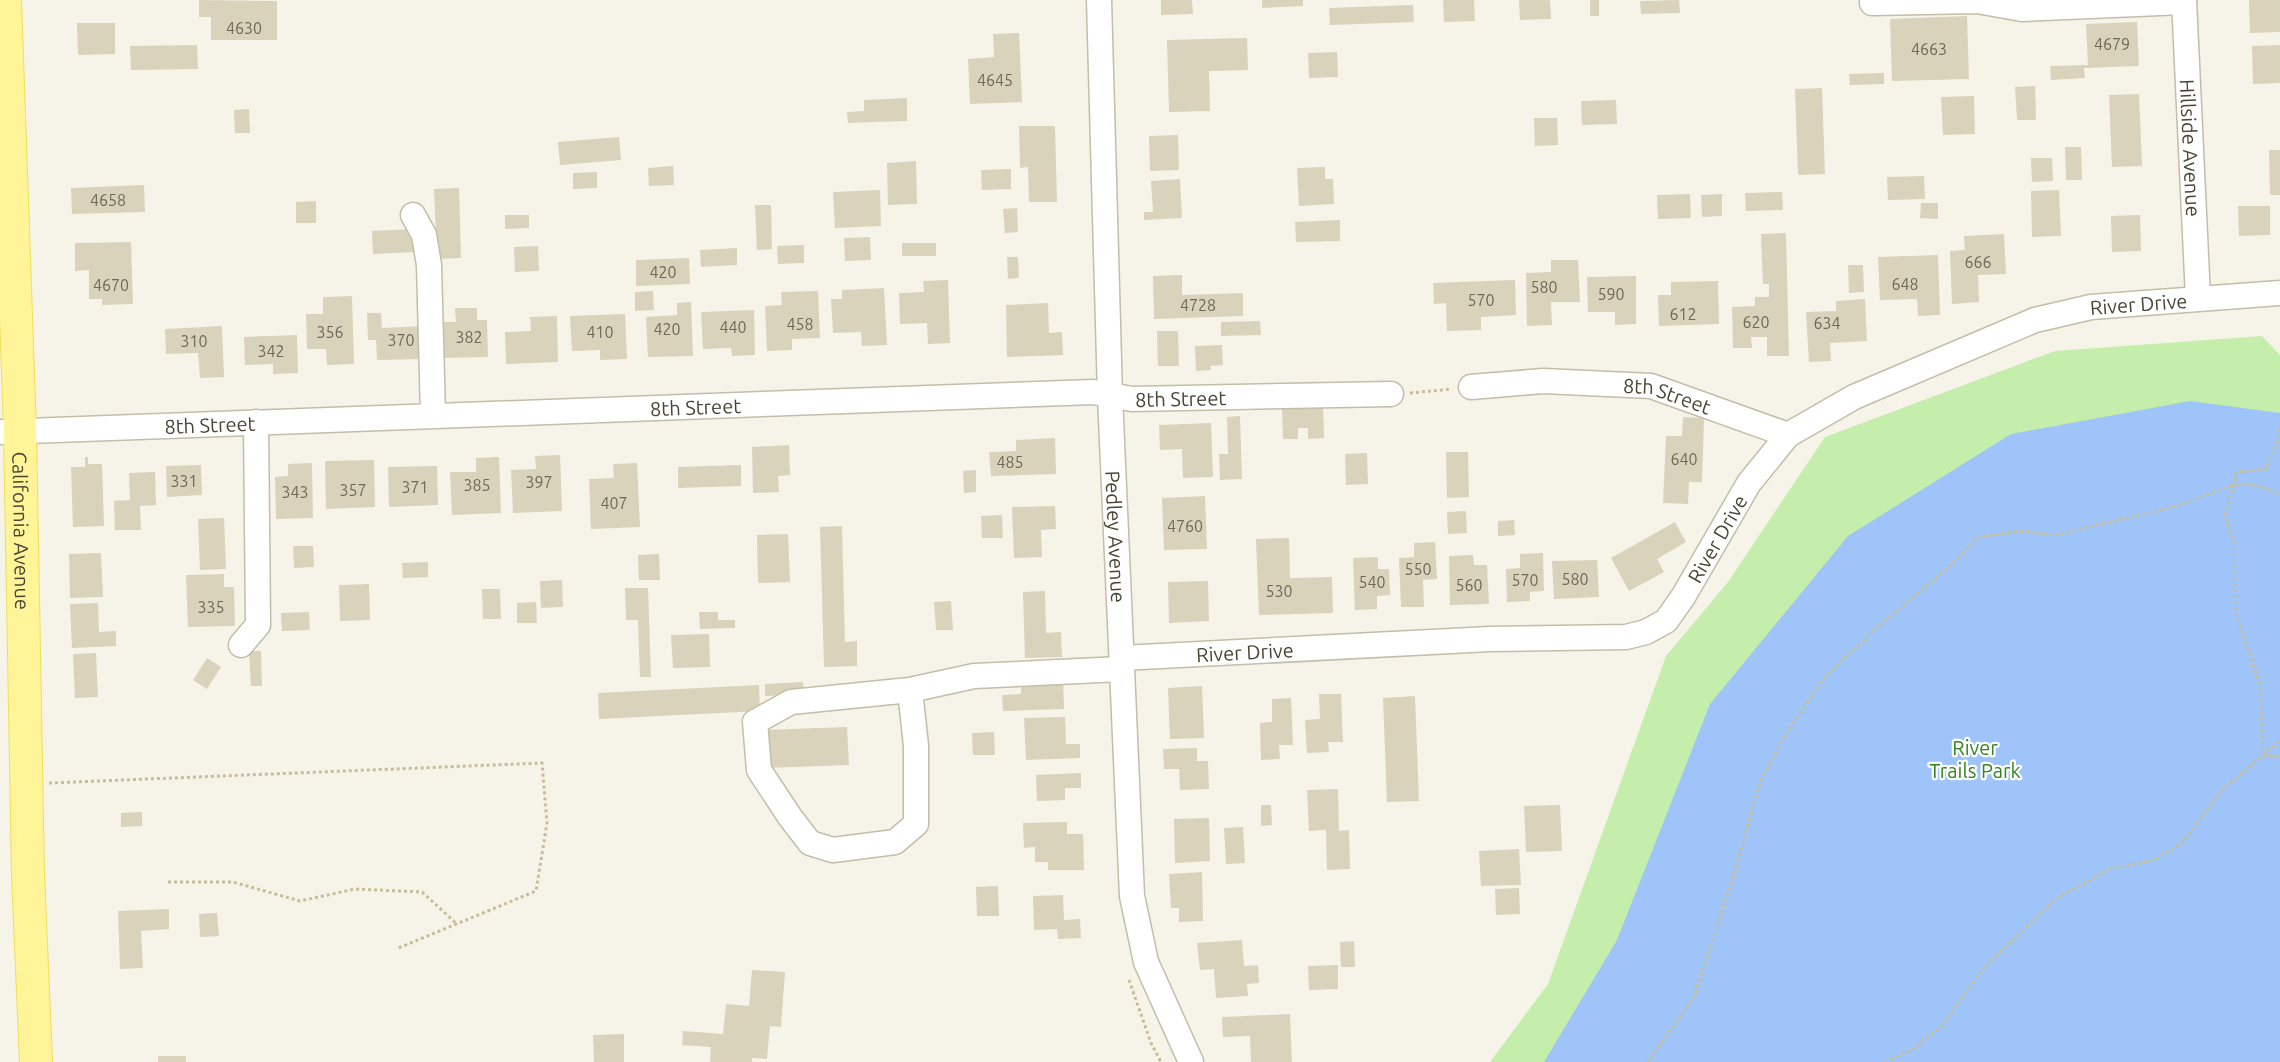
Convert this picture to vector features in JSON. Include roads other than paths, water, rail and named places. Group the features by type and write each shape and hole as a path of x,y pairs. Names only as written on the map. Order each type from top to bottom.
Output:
{"main road":[{"name":"California Avenue","path":"5,0 10,432 36,1062"}],"street":[{"name":"Pedley Avenue","path":"1099,0 1110,396 1132,896 1138,933 1146,962 1191,1062"},
{"path":"1872,3 1977,1 2022,9 2184,1"},
{"name":"Hillside Avenue","path":"2184,1 2198,298"},
{"path":"413,215 424,235 428,254 433,415"},
{"name":"River Drive","path":"910,690 974,676 1121,663 1490,639 1626,637 1647,632 1666,621 1683,597 1749,483 1788,435 1854,397 2035,320 2091,307 2280,293"},
{"name":"8th Street","path":"1471,387 1543,381 1651,386 1788,435"},
{"name":"8th Street","path":"10,432 1093,392 1132,399 1391,394"},
{"path":"241,645 258,625 256,422"},
{"path":"910,690 916,746 916,824 895,842 833,850 810,843 759,770 755,722 791,702 910,690"}],"water":[{"name":"River Trails Park","path":"2190,401 2280,413 2280,1062 1544,1062 1617,940 1710,704 1848,536 2011,434"}]}
